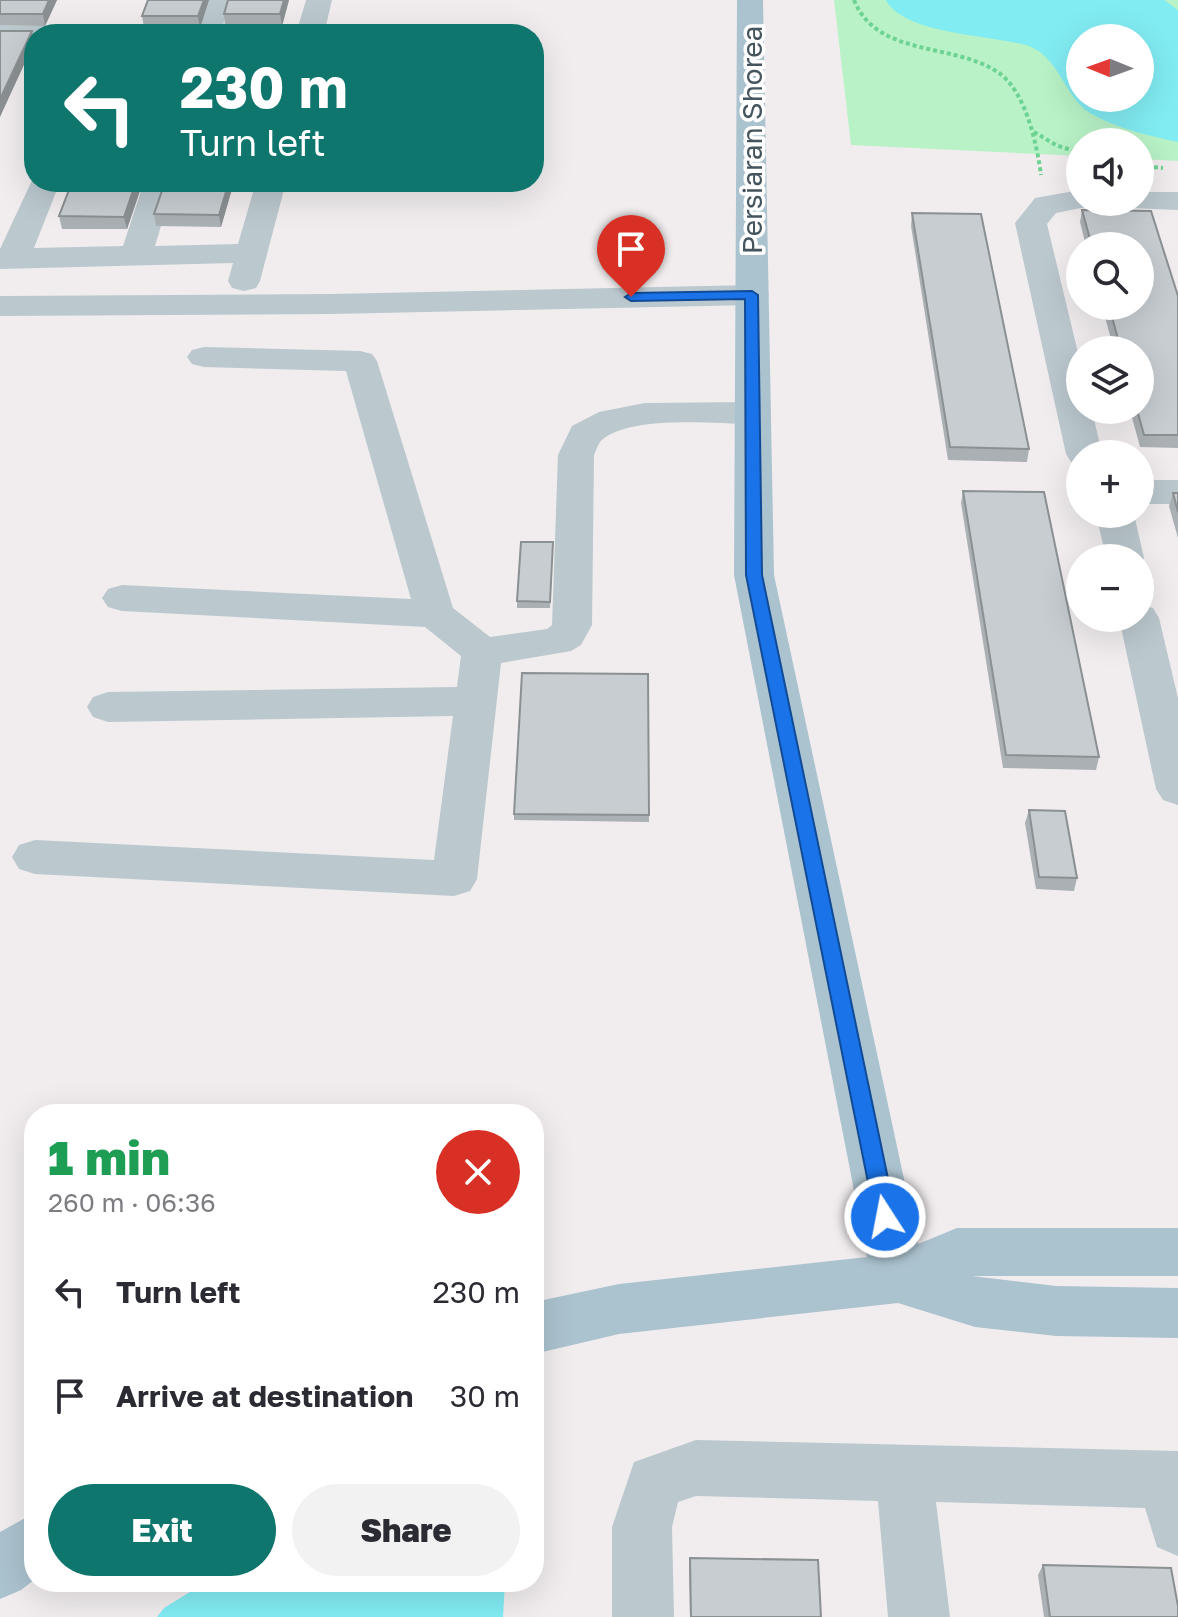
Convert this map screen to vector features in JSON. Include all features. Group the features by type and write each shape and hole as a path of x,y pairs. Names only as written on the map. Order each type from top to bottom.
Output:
{"main road":[{"name":"Persiaran Shorea","path":"750,0 754,575 898,1278"},
{"path":"544,1326 619,1309 898,1278 957,1252 1178,1252"},
{"path":"898,1278 975,1302 1056,1311 1178,1313"},
{"path":"0,1569 24,1551"}],"street":[{"path":"210,24 218,0"},
{"path":"313,24 319,0"},
{"path":"0,33 24,31"},
{"path":"40,192 7,258 252,253"},
{"path":"136,256 156,192"},
{"path":"239,303 268,192"},
{"path":"1066,201 1046,205 1031,223 1081,440"},
{"path":"1154,201 1178,201"},
{"path":"0,306 752,295"},
{"path":"204,357 360,361 435,614"},
{"path":"122,598 435,614 482,652 557,641 567,635 572,625 576,455 585,434 612,420 645,414 753,413"},
{"path":"1154,492 1178,492"},
{"path":"1142,632 1178,789"},
{"path":"35,857 454,879 482,652"},
{"path":"108,707 476,701"},
{"path":"643,1617 642,1527 655,1482 696,1468 904,1474 1175,1495"},
{"path":"904,1474 919,1617"}],"path":[{"path":"854,0 864,22 875,28 898,39 976,62 1003,75 1034,131 1046,205"},
{"path":"1034,131 1066,148"}],"green space":[{"path":"834,0 1178,0 1178,161 1154,160 1154,128 1066,128 1066,155 851,145"}],"water":[{"path":"886,0 1164,0 1178,10 1178,142 1154,136 1154,128 1124,128 1089,112 1154,112 1154,24 1066,24 1066,85 1048,59 1029,46 951,32 896,12"},
{"path":"190,1592 504,1592 503,1617 157,1617 164,1608"}],"building":[{"path":"0,0 49,0 43,14 0,14"},
{"path":"148,0 204,0 198,16 142,16"},
{"path":"228,0 284,0 280,14 224,14"},
{"path":"0,31 24,31 24,48 0,99"},
{"path":"68,192 133,192 124,217 59,216"},
{"path":"162,192 226,192 219,215 154,214"},
{"path":"912,213 981,214 1029,449 950,447"},
{"path":"1084,216 1153,216 1178,296 1178,435 1144,435 1141,424 1154,424 1154,336 1117,336 1113,320 1154,320 1154,232 1088,232"},
{"path":"963,491 1044,492 1066,598 1066,632 1073,632 1099,757 1006,755"},
{"path":"1173,493 1178,493 1178,512"},
{"path":"521,542 553,542 550,602 517,601"},
{"path":"522,673 648,674 649,815 514,814"},
{"path":"1029,810 1065,811 1077,878 1039,877"},
{"path":"690,1558 818,1560 821,1617 691,1617"},
{"path":"1043,1565 1171,1568 1178,1617 1050,1617"}],"route":[{"path":"631,297 752,295 754,575 885,1217"}]}
